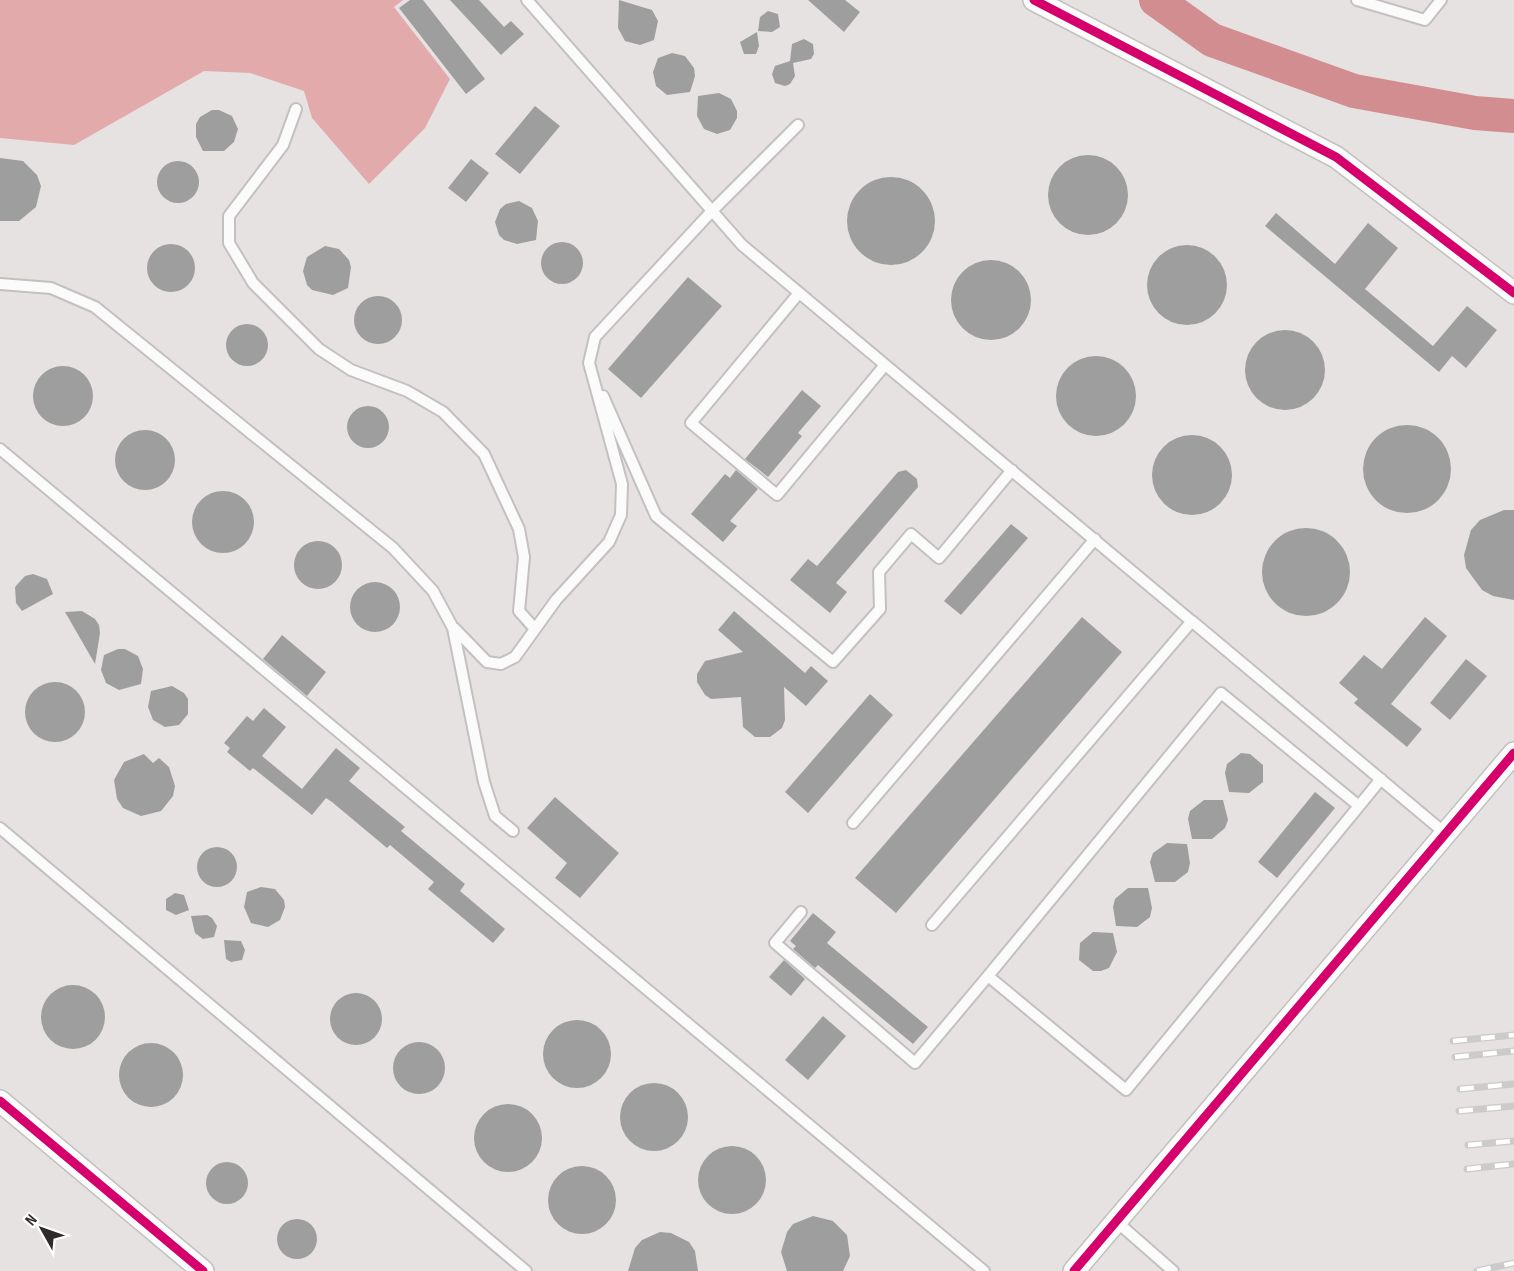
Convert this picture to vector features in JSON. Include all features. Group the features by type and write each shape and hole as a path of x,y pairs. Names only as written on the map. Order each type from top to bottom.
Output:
{"street":[{"path":"1034,0 1336,157 1514,294"},
{"path":"1074,1271 1514,753"},
{"path":"0,1101 203,1271"}],"lane":[{"path":"527,0 742,246 1446,834"},
{"path":"1357,0 1425,20 1441,0"},
{"path":"296,109 283,144 229,216 230,243 253,283 319,349 351,370 407,391 443,412 484,454 519,529 524,557 519,611 535,629"},
{"path":"0,284 51,288 95,307 393,549 433,591 453,628 487,662 501,664 515,657 556,600 609,542 621,515 622,484 589,363 595,337 711,212 798,125"},
{"path":"799,293 691,423 768,488 777,495 885,365"},
{"path":"589,363 656,516 833,662 880,609 879,572 910,534 939,558 1012,470"},
{"path":"0,449 984,1271"},
{"path":"853,823 1095,539"},
{"path":"1192,621 1446,834"},
{"path":"932,925 1192,621"},
{"path":"453,628 484,782 495,816 513,831"},
{"path":"801,912 775,943 915,1063 1221,693 1359,806"},
{"path":"988,976 1126,1089 1381,779"},
{"path":"0,828 526,1271"},
{"path":"1117,1222 1173,1271"}],"shaded area":[{"path":"0,0 403,0 394,7 450,79 425,128 369,184 312,118 304,91 250,73 204,71 74,145 0,138"}],"building":[{"path":"410,0 423,0 485,79 466,94 399,8"},
{"path":"450,0 479,0 504,27 511,21 524,34 501,55"},
{"path":"619,0 652,10 658,21 654,40 640,45 625,41 618,28"},
{"path":"808,0 845,0 860,12 844,32"},
{"path":"768,11 778,14 780,27 772,32 758,31 760,17"},
{"path":"757,32 759,46 756,54 744,54 740,42"},
{"path":"804,39 813,44 814,54 811,59 793,63 795,76 790,84 785,86 775,83 772,74 775,66 790,61 792,44"},
{"path":"672,53 685,56 694,68 695,76 690,92 667,95 656,86 653,72 658,58"},
{"path":"719,93 731,99 737,111 737,118 730,130 717,134 704,129 697,116 698,96"},
{"path":"535,106 560,126 520,174 495,154"},
{"path":"212,110 219,110 232,116 238,129 234,142 224,151 203,151 196,137 196,124 200,117"},
{"path":"1088,155 1103,158 1116,167 1125,180 1128,195 1125,210 1116,223 1103,232 1088,235 1073,232 1060,223 1051,210 1048,195 1051,180 1060,167 1073,158"},
{"path":"0,158 23,161 37,175 41,186 36,207 19,221 0,221"},
{"path":"471,159 489,173 466,202 448,188"},
{"path":"178,161 186,162 193,167 198,174 198,190 193,197 186,202 178,203 170,202 163,197 158,190 157,182 158,174 163,167 170,162"},
{"path":"891,177 908,180 922,190 932,204 935,221 932,238 922,252 908,262 891,265 874,262 860,252 850,238 847,221 850,204 860,190 874,180"},
{"path":"519,201 532,208 538,221 536,240 517,244 504,240 499,235 495,222 500,209 506,204"},
{"path":"1276,213 1335,264 1368,223 1398,248 1365,289 1433,346 1467,306 1497,330 1466,368 1452,356 1439,372 1265,226"},
{"path":"562,242 570,243 577,248 582,255 582,271 577,278 570,283 562,284 554,283 547,278 542,271 541,263 542,255 547,248 554,243"},
{"path":"166,244 176,244 191,254 195,268 194,277 185,288 176,292 166,292 151,282 147,273 147,263 157,248"},
{"path":"1187,245 1202,248 1215,257 1224,270 1227,285 1224,300 1215,313 1202,322 1187,325 1172,322 1159,313 1150,300 1147,285 1150,270 1159,257 1172,248"},
{"path":"325,246 339,249 349,260 351,267 348,288 333,295 312,290 307,285 303,271 307,257"},
{"path":"991,260 1006,263 1019,272 1028,285 1031,300 1028,315 1019,328 1006,337 991,340 976,337 963,328 954,315 951,300 954,285 963,272 976,263"},
{"path":"688,277 722,306 641,398 608,369"},
{"path":"373,296 383,296 398,306 402,320 401,329 392,340 383,344 373,344 358,334 354,325 354,315 364,300"},
{"path":"247,324 255,325 262,330 267,337 267,353 262,360 255,365 247,366 239,365 232,360 227,353 226,345 227,337 232,330 239,325"},
{"path":"1285,330 1300,333 1313,342 1322,355 1325,370 1322,385 1313,398 1300,407 1285,410 1270,407 1257,398 1248,385 1245,370 1248,355 1257,342 1270,333"},
{"path":"1096,356 1111,359 1124,368 1133,381 1136,396 1133,411 1124,424 1111,433 1096,436 1081,433 1068,424 1059,411 1056,396 1059,381 1068,368 1081,359"},
{"path":"57,366 69,366 85,374 91,384 93,396 91,408 85,418 69,426 57,426 41,418 33,402 33,390 41,374"},
{"path":"802,390 821,406 798,433 802,436 768,477 745,459"},
{"path":"368,406 376,407 383,412 388,419 388,435 383,442 376,447 368,448 360,447 353,442 348,435 347,427 348,419 353,412 360,407"},
{"path":"1407,425 1432,432 1444,444 1451,469 1444,494 1432,506 1407,513 1382,506 1370,494 1363,469 1370,444 1382,432"},
{"path":"139,430 151,430 167,438 173,448 175,460 173,472 167,482 151,490 139,490 123,482 115,466 115,454 123,438"},
{"path":"1192,435 1207,438 1220,447 1229,460 1232,475 1229,490 1220,503 1207,512 1192,515 1177,512 1164,503 1155,490 1152,475 1155,460 1164,447 1177,438"},
{"path":"736,470 758,489 730,521 737,526 723,542 691,514 725,474 730,478"},
{"path":"906,470 917,479 918,487 836,583 847,592 830,613 790,580 808,559 817,566 898,472"},
{"path":"223,491 245,500 254,522 245,544 223,553 201,544 192,522 201,500"},
{"path":"1504,510 1514,510 1514,600 1493,596 1482,590 1466,568 1464,555 1471,530 1480,520"},
{"path":"1011,524 1028,538 961,615 944,601"},
{"path":"1306,528 1331,535 1343,547 1350,572 1343,597 1331,609 1306,616 1281,609 1269,597 1262,572 1269,547 1281,535"},
{"path":"313,541 323,541 335,548 342,560 342,570 335,582 323,589 313,589 298,578 294,570 294,560 305,545"},
{"path":"33,574 47,579 53,594 22,611 16,603 15,587 25,576"},
{"path":"370,582 380,582 393,589 400,602 400,612 393,625 380,632 370,632 361,628 354,621 350,612 350,602 354,593 361,586"},
{"path":"82,611 95,619 99,625 100,633 95,664 65,612"},
{"path":"734,611 805,673 811,666 828,681 806,706 784,687 785,720 782,728 770,737 755,737 743,727 741,697 711,699 705,695 697,682 697,674 705,661 743,652 718,630"},
{"path":"1082,617 1122,652 896,913 855,878"},
{"path":"1425,617 1447,636 1391,704 1422,729 1407,747 1354,703 1358,699 1339,683 1364,655 1382,669"},
{"path":"282,635 326,672 307,696 263,659"},
{"path":"118,649 125,649 138,656 143,669 141,684 119,690 106,683 101,670 104,655"},
{"path":"1466,659 1487,676 1450,720 1430,703"},
{"path":"49,682 61,682 77,690 83,700 85,712 83,724 77,734 61,742 49,742 33,734 25,718 25,706 33,690"},
{"path":"172,686 184,693 188,699 188,714 179,725 165,727 153,720 148,707 151,691"},
{"path":"870,694 893,715 808,813 785,792"},
{"path":"264,708 286,727 262,756 302,789 336,748 360,768 349,781 405,827 401,831 465,884 460,891 505,929 493,943 428,889 434,882 390,845 387,848 332,802 326,798 312,815 253,768 250,771 227,752 230,748 224,743 247,716 253,721"},
{"path":"1241,753 1250,754 1263,765 1263,782 1249,793 1229,792 1225,773 1227,764"},
{"path":"144,754 153,763 159,758 169,767 175,786 173,796 161,811 141,816 123,808 117,799 114,780 124,762"},
{"path":"1315,792 1335,808 1277,878 1258,862"},
{"path":"555,797 619,853 580,898 555,878 567,863 527,828"},
{"path":"1204,800 1223,800 1228,820 1225,828 1212,839 1192,839 1188,819 1190,811"},
{"path":"1167,843 1187,844 1190,863 1188,872 1175,882 1155,882 1150,862 1153,853"},
{"path":"217,847 231,853 237,867 231,881 217,887 203,881 197,867 203,853"},
{"path":"261,887 275,889 284,900 285,907 280,920 268,927 251,923 244,907 247,892"},
{"path":"1128,888 1148,888 1152,908 1150,917 1137,927 1116,926 1113,907 1115,899"},
{"path":"175,893 184,895 189,910 176,915 166,910 166,899"},
{"path":"813,913 836,932 827,943 928,1027 913,1044 818,965 815,968 793,949 796,946 790,941"},
{"path":"207,915 217,926 214,937 203,939 195,933 191,916"},
{"path":"1093,932 1113,933 1117,952 1109,968 1101,971 1093,971 1079,960 1080,943"},
{"path":"224,940 241,941 245,950 242,960 231,962 226,959"},
{"path":"784,960 805,979 791,996 769,977"},
{"path":"67,985 79,985 96,994 103,1005 105,1017 103,1029 96,1040 79,1049 67,1049 55,1044 46,1035 41,1023 41,1011 46,999 55,990"},
{"path":"356,993 366,995 374,1001 380,1009 382,1019 380,1029 374,1037 366,1043 356,1045 346,1043 338,1037 332,1029 330,1019 332,1009 338,1001 346,995"},
{"path":"823,1016 846,1036 808,1080 785,1060"},
{"path":"570,1020 584,1020 596,1025 606,1035 611,1054 606,1073 596,1083 584,1088 570,1088 558,1083 548,1073 543,1061 543,1047 548,1035 558,1025"},
{"path":"414,1042 424,1042 438,1049 445,1068 438,1087 424,1094 414,1094 404,1090 397,1083 393,1073 393,1063 397,1053 404,1046"},
{"path":"145,1043 157,1043 174,1052 181,1063 183,1075 181,1087 174,1098 157,1107 145,1107 133,1102 124,1093 119,1081 119,1069 124,1057 133,1048"},
{"path":"647,1083 661,1083 673,1088 683,1098 688,1117 683,1136 673,1146 661,1151 647,1151 635,1146 625,1136 620,1124 620,1110 625,1098 635,1088"},
{"path":"501,1104 515,1104 527,1109 537,1119 542,1138 537,1157 527,1167 515,1172 501,1172 489,1167 479,1157 474,1145 474,1131 479,1119 489,1109"},
{"path":"725,1146 739,1146 751,1151 761,1161 766,1180 761,1199 751,1209 739,1214 725,1214 713,1209 703,1199 698,1187 698,1173 703,1161 713,1151"},
{"path":"227,1162 235,1163 242,1168 247,1175 247,1191 242,1198 235,1203 227,1204 219,1203 212,1198 207,1191 206,1183 207,1175 212,1168 219,1163"},
{"path":"575,1166 589,1166 601,1171 611,1181 616,1200 611,1219 601,1229 589,1234 575,1234 563,1229 553,1219 548,1207 548,1193 553,1181 563,1171"},
{"path":"813,1216 833,1221 847,1235 850,1256 843,1271 787,1271 781,1252 787,1232 793,1224"},
{"path":"297,1219 311,1225 317,1239 311,1253 297,1259 283,1253 277,1239 283,1225"},
{"path":"660,1232 671,1233 689,1242 695,1251 698,1271 628,1271 635,1248 642,1240"}],"waterway":[{"path":"1156,0 1212,40 1354,91 1475,113 1514,116"}],"railway":[{"path":"1453,1041 1514,1035"},
{"path":"1455,1057 1514,1051"},
{"path":"1460,1089 1514,1084"},
{"path":"1459,1111 1514,1106"},
{"path":"1468,1145 1514,1141"},
{"path":"1467,1169 1514,1164"},
{"path":"1477,1271 1514,1263"}],"cycle path":[{"path":"1034,0 1336,157 1514,293"},
{"path":"1074,1271 1514,753"},
{"path":"0,1101 203,1271"}]}
